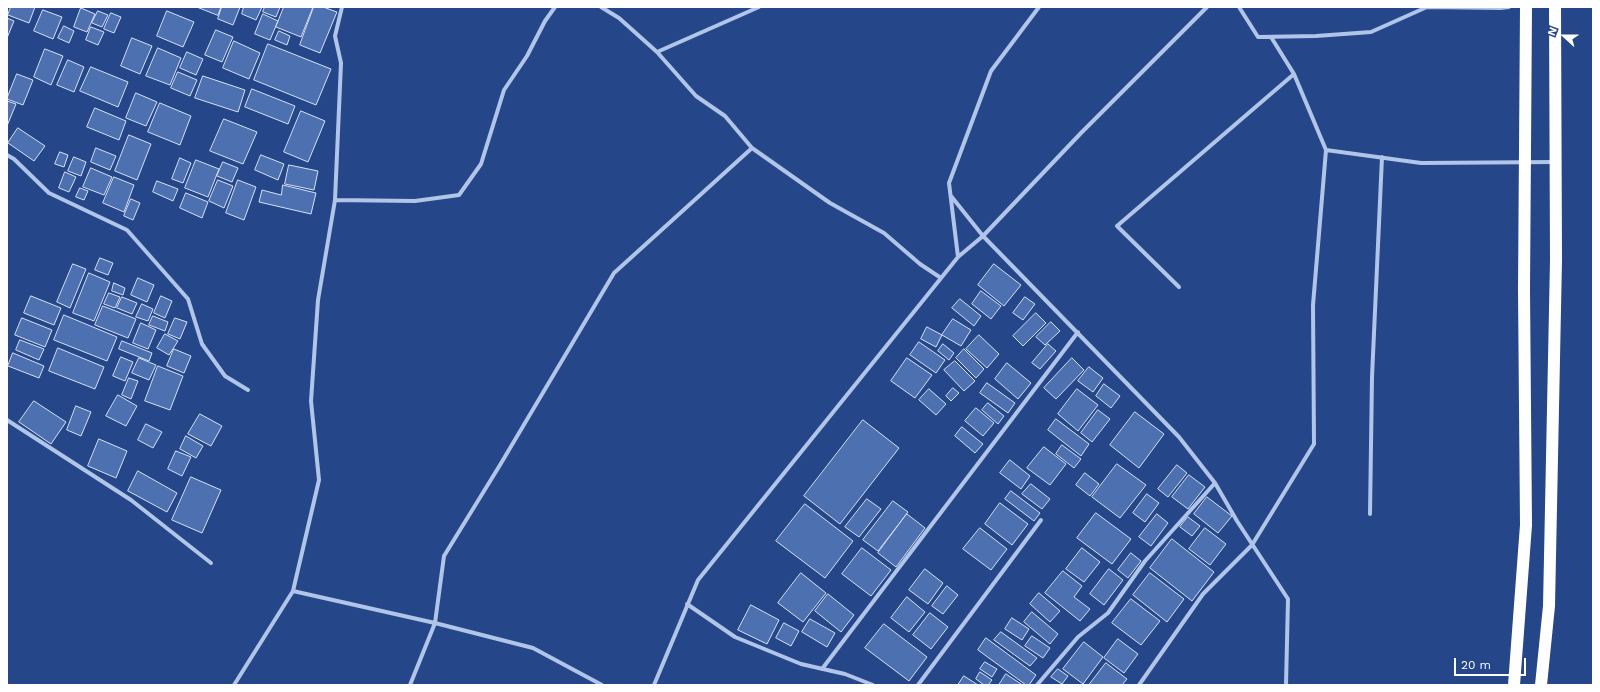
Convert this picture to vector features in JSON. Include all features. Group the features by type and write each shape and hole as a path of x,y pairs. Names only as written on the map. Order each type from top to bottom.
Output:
{"highway":[{"path":"1514,685 1526,525 1524,290 1526,7"},
{"path":"1541,685 1548,606 1556,260 1555,7"}],"street":[{"path":"234,685 293,592 319,480 311,401 318,300 335,200 340,63 335,36 342,7"},
{"path":"335,200 415,201 459,194 481,164 504,90 527,56 554,7"},
{"path":"601,7 619,18 656,52 696,96 725,116 752,148 830,203 884,233 920,264 941,278"},
{"path":"656,52 759,7"},
{"path":"958,257 948,183 991,71 1039,7"},
{"path":"654,685 698,580 958,257 983,236 1081,133 1207,7"},
{"path":"1239,7 1258,37 1316,36 1371,32 1427,8 1509,7"},
{"path":"1140,685 1203,594 1252,545 1314,444 1313,305 1326,150 1294,74 1272,37"},
{"path":"1179,287 1117,226 1294,74"},
{"path":"410,685 435,623 444,556 614,273 752,148"},
{"path":"1326,150 1421,163 1555,162"},
{"path":"7,155 14,159 50,194 126,230 188,299 202,344 225,376 248,390"},
{"path":"1370,514 1372,377 1382,157"},
{"path":"950,195 983,236 1179,437 1215,483 1252,545 1288,599 1286,685"},
{"path":"822,669 1078,332"},
{"path":"7,420 131,500 212,563"},
{"path":"1037,685 1078,637 1108,614 1145,561 1215,483"},
{"path":"918,685 1041,520"},
{"path":"293,592 435,623 533,648 602,685"},
{"path":"687,604 735,637 801,664 845,674 873,685"}],"building":[{"path":"11,7 35,7 29,23 8,15"},
{"path":"197,7 221,7 218,15"},
{"path":"222,7 240,7 233,25 218,19"},
{"path":"244,7 262,7 256,20 242,14"},
{"path":"265,7 280,7 276,17 263,12"},
{"path":"284,7 313,7 301,37 276,27"},
{"path":"314,7 323,7 337,12 320,53 300,45"},
{"path":"81,8 95,14 87,32 74,27"},
{"path":"43,10 62,17 53,39 34,31"},
{"path":"98,11 108,15 102,27 92,23"},
{"path":"167,11 194,22 183,47 157,36"},
{"path":"111,13 121,17 114,33 104,29"},
{"path":"263,14 278,21 270,40 255,34"},
{"path":"7,18 14,21 7,38"},
{"path":"64,26 74,31 69,43 58,38"},
{"path":"91,27 104,32 98,45 86,40"},
{"path":"216,30 233,37 222,62 205,55"},
{"path":"279,31 290,36 287,45 275,40"},
{"path":"132,38 152,46 140,74 121,66"},
{"path":"234,41 260,53 249,79 223,68"},
{"path":"268,44 331,69 316,105 254,80"},
{"path":"158,48 181,58 170,85 146,76"},
{"path":"45,49 63,56 51,85 34,77"},
{"path":"187,52 203,59 196,75 180,68"},
{"path":"68,60 84,67 74,92 57,85"},
{"path":"91,67 128,82 118,107 80,91"},
{"path":"178,72 197,80 190,96 171,88"},
{"path":"17,74 33,80 23,105 7,99"},
{"path":"203,76 245,90 238,112 195,98"},
{"path":"252,89 295,106 288,124 245,107"},
{"path":"136,93 157,102 146,126 126,118"},
{"path":"7,101 16,104 7,126"},
{"path":"160,103 191,116 180,145 148,132"},
{"path":"95,108 126,121 119,140 87,127"},
{"path":"301,111 325,121 308,162 284,152"},
{"path":"224,119 257,132 243,164 210,151"},
{"path":"18,128 45,146 34,161 8,143"},
{"path":"129,135 151,144 137,180 115,171"},
{"path":"96,148 116,156 110,170 91,162"},
{"path":"60,152 68,155 64,167 55,164"},
{"path":"261,155 284,164 278,180 255,170"},
{"path":"74,157 86,162 81,176 68,171"},
{"path":"180,158 191,163 183,183 172,179"},
{"path":"196,160 219,169 208,197 185,188"},
{"path":"223,162 238,168 232,182 217,176"},
{"path":"289,165 318,171 314,190 285,184"},
{"path":"91,168 112,177 104,195 83,187"},
{"path":"65,172 76,177 69,192 59,188"},
{"path":"114,177 134,185 124,212 103,203"},
{"path":"218,180 233,186 224,208 209,201"},
{"path":"238,180 256,187 244,220 226,213"},
{"path":"157,181 178,189 173,201 153,192"},
{"path":"283,185 316,193 311,214 259,202 262,190 281,195"},
{"path":"80,188 88,191 84,200 76,197"},
{"path":"186,193 208,202 202,218 180,208"},
{"path":"131,199 140,203 133,220 124,216"},
{"path":"100,258 113,263 108,275 95,270"},
{"path":"73,264 86,269 70,308 57,302"},
{"path":"994,264 1021,285 1004,306 978,285"},
{"path":"89,273 110,282 94,321 73,313"},
{"path":"138,278 154,285 147,302 131,295"},
{"path":"114,283 125,288 123,295 112,291"},
{"path":"981,291 1001,306 991,319 972,304"},
{"path":"109,293 120,297 115,308 104,304"},
{"path":"31,296 61,308 54,325 24,313"},
{"path":"161,296 172,301 165,318 154,313"},
{"path":"122,297 137,303 132,314 117,308"},
{"path":"1025,297 1035,304 1023,320 1013,313"},
{"path":"960,299 981,316 974,326 952,308"},
{"path":"142,304 153,309 148,321 136,317"},
{"path":"103,306 136,319 128,338 95,325"},
{"path":"1036,313 1046,323 1023,346 1013,336"},
{"path":"64,315 117,337 107,361 54,340"},
{"path":"153,316 168,322 165,331 149,325"},
{"path":"22,318 52,330 45,347 15,335"},
{"path":"175,318 187,322 180,339 168,334"},
{"path":"953,319 971,330 961,346 942,335"},
{"path":"1051,322 1060,331 1045,345 1036,337"},
{"path":"141,323 156,330 148,349 133,343"},
{"path":"927,327 942,335 936,347 921,339"},
{"path":"165,334 178,341 169,355 157,348"},
{"path":"979,335 999,354 987,368 966,349"},
{"path":"20,340 44,349 39,360 16,350"},
{"path":"122,341 152,353 149,361 119,349"},
{"path":"919,342 945,360 936,373 910,355"},
{"path":"943,344 954,353 949,360 938,351"},
{"path":"1048,344 1056,351 1040,369 1032,363"},
{"path":"58,348 104,367 95,389 49,371"},
{"path":"174,349 191,356 184,373 167,366"},
{"path":"964,349 984,369 976,378 956,358"},
{"path":"13,353 44,366 39,378 8,366"},
{"path":"121,357 133,362 125,381 113,376"},
{"path":"139,358 156,365 149,380 132,373"},
{"path":"907,358 932,375 915,398 891,381"},
{"path":"1072,358 1084,370 1056,399 1044,388"},
{"path":"955,361 975,381 964,391 944,370"},
{"path":"1007,363 1031,383 1018,399 995,379"},
{"path":"158,366 183,376 170,410 145,401"},
{"path":"1089,367 1103,378 1093,392 1078,381"},
{"path":"129,378 138,381 131,399 122,395"},
{"path":"987,383 1015,403 1008,413 980,393"},
{"path":"1104,384 1120,396 1111,408 1096,396"},
{"path":"953,388 959,393 951,401 946,396"},
{"path":"929,389 946,404 936,415 919,400"},
{"path":"1077,389 1098,405 1078,431 1058,414"},
{"path":"118,395 137,406 126,426 106,416"},
{"path":"34,401 66,422 51,444 19,422"},
{"path":"988,403 1004,416 998,424 982,410"},
{"path":"76,406 91,412 81,436 67,430"},
{"path":"976,408 994,423 983,436 965,421"},
{"path":"1098,410 1110,419 1092,442 1081,433"},
{"path":"1135,412 1164,434 1139,468 1110,445"},
{"path":"200,414 222,426 211,446 188,434"},
{"path":"1056,419 1089,444 1081,456 1048,430"},
{"path":"863,420 899,448 840,524 804,496"},
{"path":"146,424 162,432 153,448 138,440"},
{"path":"962,427 983,444 975,453 955,436"},
{"path":"186,436 203,446 196,458 180,449"},
{"path":"99,439 127,451 116,478 88,466"},
{"path":"1062,445 1081,459 1074,468 1056,454"},
{"path":"1044,447 1066,464 1050,485 1027,468"},
{"path":"176,451 191,457 182,476 168,469"},
{"path":"1010,460 1030,476 1021,489 1000,473"},
{"path":"1117,464 1146,485 1120,518 1092,497"},
{"path":"1177,465 1187,473 1168,497 1158,489"},
{"path":"138,471 177,493 167,512 128,491"},
{"path":"1085,473 1099,484 1090,496 1076,485"},
{"path":"1189,475 1205,487 1188,509 1172,497"},
{"path":"191,477 221,490 202,533 172,520"},
{"path":"1031,484 1050,499 1042,509 1022,494"},
{"path":"1011,491 1040,513 1034,521 1005,499"},
{"path":"1147,494 1159,503 1145,522 1133,513"},
{"path":"1207,497 1232,516 1218,533 1194,514"},
{"path":"867,499 881,509 859,537 845,527"},
{"path":"893,501 908,512 878,551 863,540"},
{"path":"1000,503 1028,524 1012,545 985,524"},
{"path":"805,504 853,541 825,578 776,541"},
{"path":"1096,513 1131,539 1112,564 1077,538"},
{"path":"907,514 925,528 896,567 878,553"},
{"path":"1157,514 1168,523 1151,546 1139,537"},
{"path":"1188,517 1200,526 1192,536 1180,527"},
{"path":"980,528 1007,549 991,570 963,549"},
{"path":"1205,528 1226,544 1210,565 1189,549"},
{"path":"1172,539 1214,572 1192,601 1150,568"},
{"path":"862,548 891,570 871,596 842,574"},
{"path":"1082,548 1100,562 1084,582 1066,569"},
{"path":"1131,553 1141,561 1128,578 1118,570"},
{"path":"925,569 943,583 928,604 909,590"},
{"path":"1109,569 1123,580 1104,605 1090,594"},
{"path":"1063,571 1082,586 1074,597 1090,609 1080,621 1045,593"},
{"path":"801,573 826,593 803,622 778,603"},
{"path":"1150,573 1184,599 1167,622 1133,595"},
{"path":"947,586 958,595 943,614 932,606"},
{"path":"1039,593 1060,611 1050,622 1030,604"},
{"path":"828,594 854,615 841,632 815,611"},
{"path":"907,597 925,612 909,632 891,618"},
{"path":"1131,599 1160,621 1141,645 1112,623"},
{"path":"751,605 779,620 767,644 738,630"},
{"path":"1032,612 1058,634 1050,644 1024,622"},
{"path":"930,613 948,627 931,649 913,635"},
{"path":"1012,618 1029,629 1022,640 1005,629"},
{"path":"810,619 835,633 827,647 802,632"},
{"path":"784,623 799,631 791,646 776,638"},
{"path":"884,624 927,657 909,681 865,648"},
{"path":"1001,632 1037,658 1030,666 994,640"},
{"path":"1032,636 1050,648 1043,658 1025,646"},
{"path":"986,638 1036,675 1029,685 1026,685 978,650"},
{"path":"1118,639 1138,654 1124,673 1104,658"},
{"path":"1084,642 1103,657 1083,684 1063,669"},
{"path":"985,662 997,669 992,677 980,669"},
{"path":"1106,663 1127,679 1122,685 1089,685"},
{"path":"1058,669 1068,676 1062,684 1051,677"},
{"path":"980,672 992,680 988,685 984,685 976,679"},
{"path":"1006,674 1021,684 1021,685 999,685"},
{"path":"964,676 978,685 958,685"}]}
